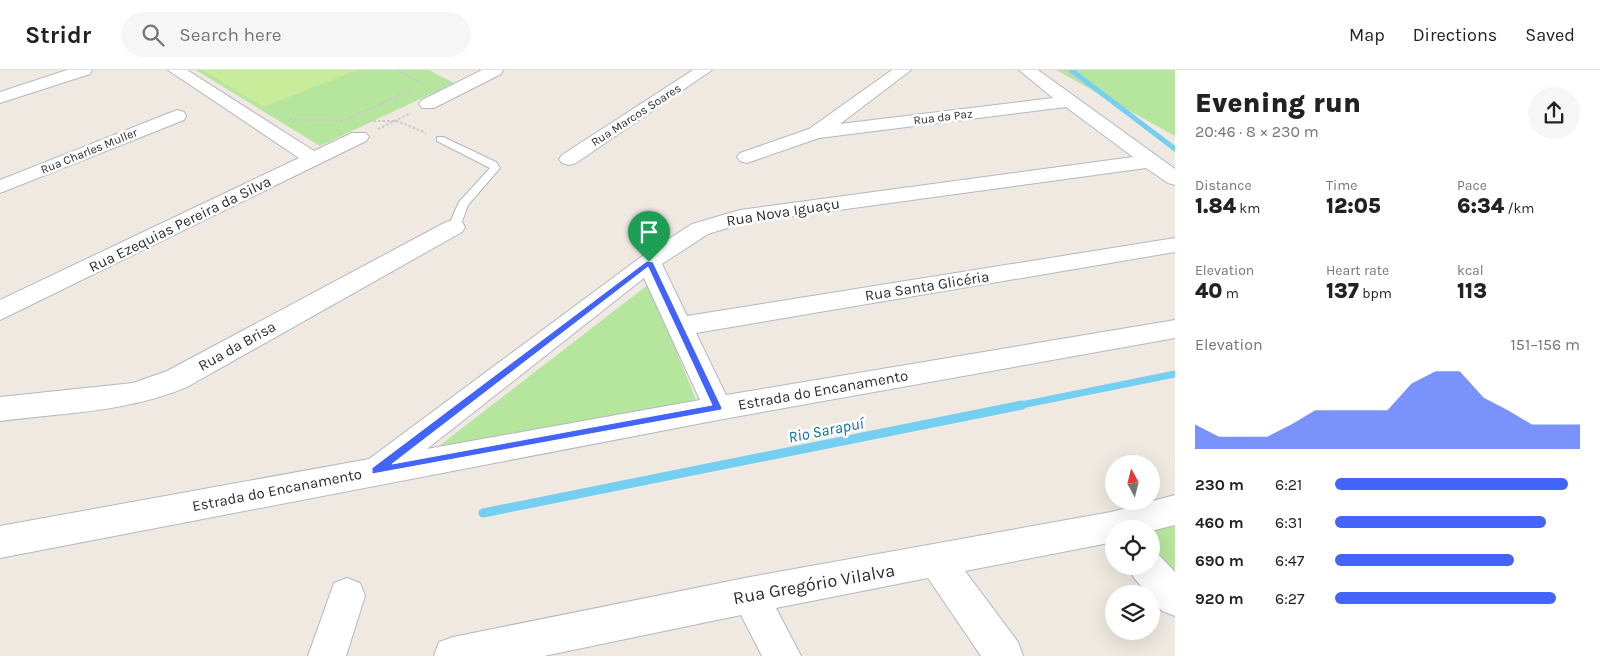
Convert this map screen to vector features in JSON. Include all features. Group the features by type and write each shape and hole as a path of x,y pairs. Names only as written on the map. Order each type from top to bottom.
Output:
{"street":[{"path":"0,98 84,70"},
{"path":"176,70 313,159"},
{"path":"428,104 495,70"},
{"name":"Rua Marcos Soares","path":"569,159 704,70"},
{"path":"747,157 816,132 903,70"},
{"path":"1027,70 1175,179"},
{"name":"Rua da Paz","path":"816,132 1070,101"},
{"name":"Rua Charles Muller","path":"0,187 178,116"},
{"name":"Rua Ezequias Pereira da Silva","path":"0,311 313,159 358,126"},
{"name":"Rua Nova Iguaçu","path":"376,471 649,262 700,229 740,217 1143,156"},
{"name":"Rua da Brisa","path":"0,409 133,394 153,389 177,379 454,227"},
{"name":"Rua Santa Glicéria","path":"678,327 1175,245"},
{"path":"649,262 678,327 718,408"},
{"name":"Estrada do Encanamento","path":"0,542 718,408 1175,329"},
{"name":"Rua Gregório Vilalva","path":"1142,520 1175,510"},
{"name":"Rua Gregório Vilalva","path":"453,656 750,595 1105,531"},
{"path":"938,562 1004,656"},
{"path":"1154,575 1175,598"},
{"path":"750,595 782,656"},
{"path":"327,656 347,596"}],"lane":[{"path":"440,139 492,164 495,168 463,204 454,227"}],"path":[{"path":"344,121 425,85 397,70"},
{"path":"288,119 344,121 358,126 396,120 428,104"},
{"path":"358,126 396,120 440,139"}],"green space":[{"path":"196,70 429,70 454,83 320,146"},
{"path":"202,70 357,70 264,107"},
{"path":"1056,70 1175,70 1175,136"},
{"path":"649,284 699,407 439,446"},
{"path":"1175,510 1175,598 1158,575 1160,575 1160,520 1138,520"}],"waterway":[{"path":"1071,70 1175,149"},
{"name":"Rio Sarapuí","path":"1016,406 1175,374"},
{"name":"Rio Sarapuí","path":"483,513 1022,405"}],"route":[{"path":"649,262 678,327 718,408 376,471 649,262"}]}
